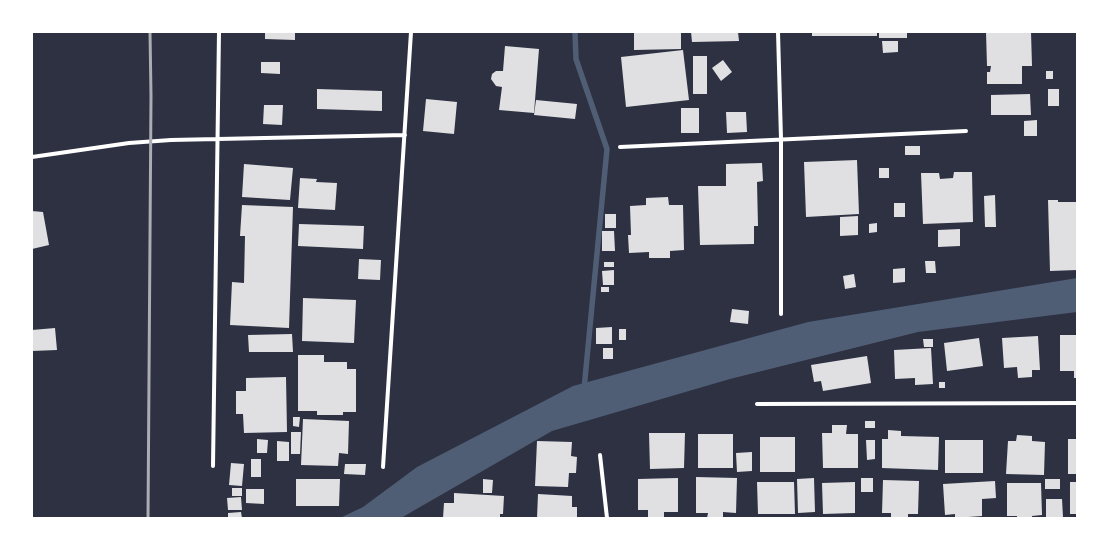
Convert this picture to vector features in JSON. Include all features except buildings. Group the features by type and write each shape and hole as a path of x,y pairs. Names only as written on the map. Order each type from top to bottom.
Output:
{"street":[{"path":"213,466 216,139 219,32"},
{"path":"383,467 411,32"},
{"path":"778,32 781,139 781,314"},
{"path":"620,147 966,131"},
{"path":"32,156 129,143 171,140 405,135"},
{"path":"757,404 1077,403"},
{"path":"600,455 607,518"}],"water":[{"path":"1077,278 1077,312 918,332 730,379 552,431 401,518 340,518 363,507 417,467 573,386 808,322"}],"waterway":[{"path":"575,32 576,59 607,149 584,389"}],"railway":[{"path":"148,518 151,96 150,32"}]}
